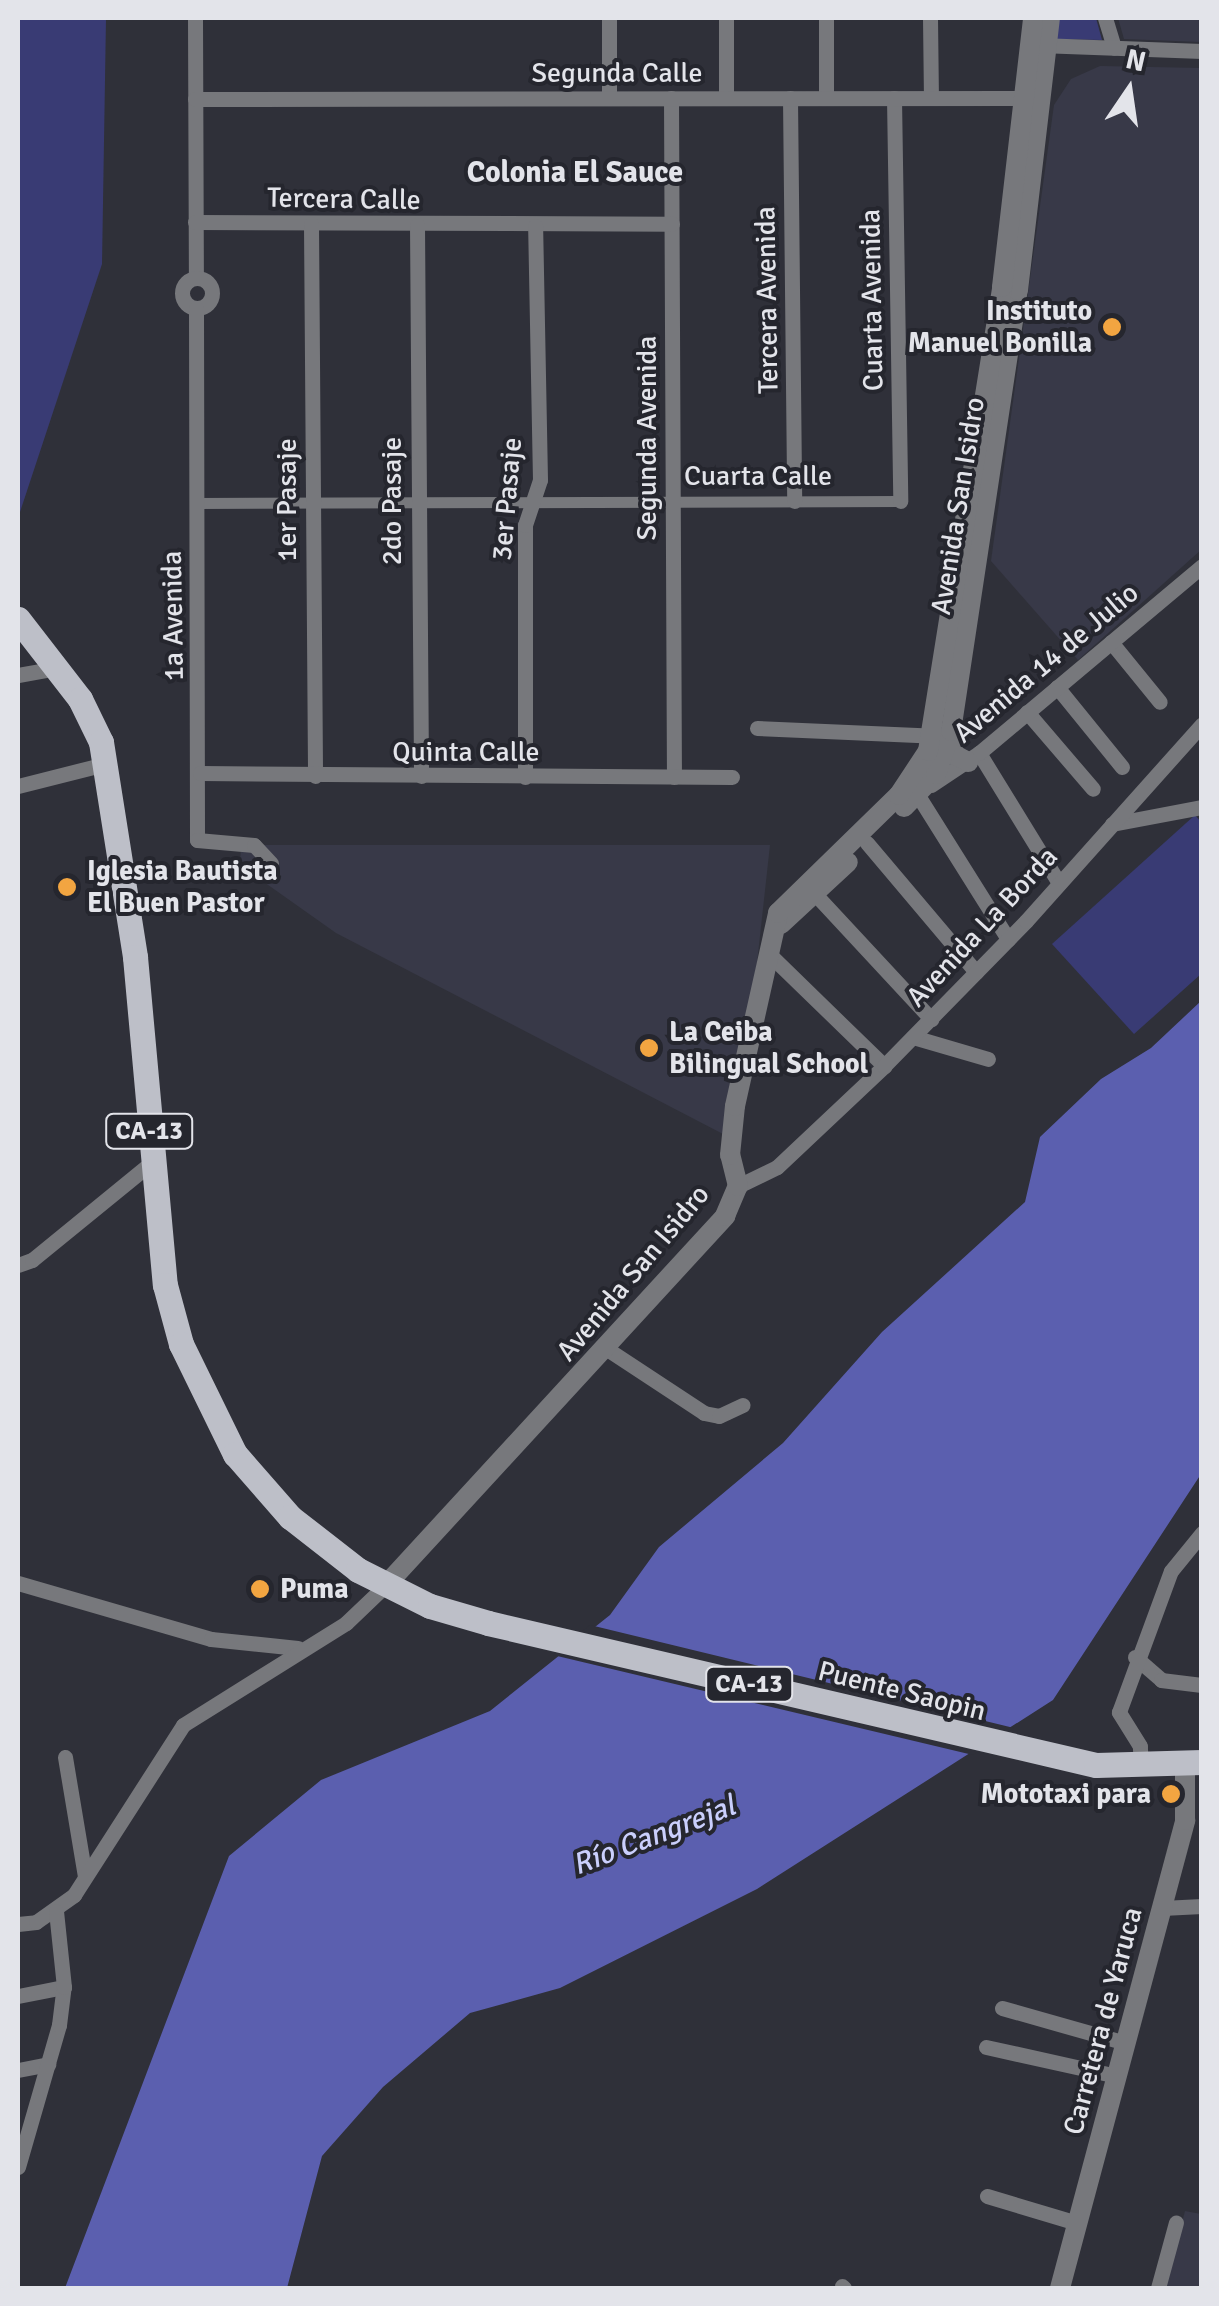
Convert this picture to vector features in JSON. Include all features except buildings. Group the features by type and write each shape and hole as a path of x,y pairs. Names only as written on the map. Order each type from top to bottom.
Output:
{"main road":[{"name":"CA-13","path":"18,619 91,718 105,764 134,958 152,1163 172,1314 192,1377 250,1475 290,1517 336,1556 387,1584"},
{"name":"Puente Saopin","path":"387,1584 430,1606 488,1623 1010,1748 1141,1768"},
{"name":"CA-13","path":"1141,1768 1193,1763"}],"street":[{"name":"1a Avenida","path":"195,18 196,278 212,293 196,308 200,773 197,840 254,845 272,864"},
{"path":"608,98 609,18"},
{"path":"726,18 726,98"},
{"path":"826,18 826,98"},
{"path":"930,18 931,98"},
{"name":"Avenida San Isidro","path":"771,930 815,894 834,866 914,788 936,774 1018,290 1038,45 1033,18"},
{"name":"Avenida San Isidro","path":"1038,45 1050,18"},
{"path":"1106,18 1114,48"},
{"path":"1038,45 1202,51"},
{"name":"Segunda Avenida","path":"670,98 674,777"},
{"name":"Tercera Avenida","path":"790,98 794,501"},
{"name":"Cuarta Avenida","path":"894,98 900,500"},
{"name":"Segunda Calle","path":"195,99 1032,98"},
{"name":"Tercera Calle","path":"196,222 672,224"},
{"name":"1er Pasaje","path":"312,224 315,776"},
{"name":"2do Pasaje","path":"417,225 420,776"},
{"name":"3er Pasaje","path":"525,777 526,525 540,480 536,226"},
{"name":"Cuarta Calle","path":"196,503 900,500"},
{"name":"Avenida 14 de Julio","path":"914,788 974,758 1202,566"},
{"path":"1112,642 1160,702"},
{"path":"18,676 56,668"},
{"path":"1058,687 1122,767"},
{"path":"1028,712 1093,789"},
{"name":"Avenida La Borda","path":"738,1186 777,1167 884,1066 1008,939 1202,724"},
{"path":"758,728 940,736 955,755 974,758 1059,883"},
{"path":"18,786 105,764"},
{"name":"Quinta Calle","path":"200,773 732,778"},
{"path":"914,788 1008,939"},
{"name":"Avenida San Isidro","path":"387,1584 607,1349 725,1216 738,1186 730,1155 735,1106 771,930 792,895 867,843 914,788"},
{"path":"1112,824 1202,808"},
{"path":"867,843 976,972"},
{"path":"815,894 931,1018"},
{"path":"769,954 884,1066"},
{"path":"913,1037 988,1059"},
{"path":"18,1264 32,1260 152,1163"},
{"path":"607,1349 704,1413 719,1416 742,1405"},
{"path":"1141,1768 1140,1746 1119,1712 1135,1656 1170,1571 1202,1533"},
{"path":"18,1583 210,1639 298,1648"},
{"path":"18,1924 56,1912 85,1876 183,1725 298,1648 346,1622 387,1584"},
{"path":"1135,1656 1162,1680 1202,1685"},
{"path":"65,1758 85,1876"},
{"name":"Carretera de Yaruca","path":"1060,2288 1186,1820 1193,1763"},
{"path":"1162,1908 1202,1906"},
{"path":"18,2167 22,2137 48,2064 64,1987 56,1912"},
{"path":"18,1996 64,1987"},
{"path":"1002,2008 1126,2043"},
{"path":"986,2047 1117,2076"},
{"path":"18,2070 48,2064"},
{"path":"987,2196 1077,2223"},
{"path":"1158,2288 1176,2222"}],"shaded area":[{"path":"18,18 106,18 102,264 18,518"},
{"path":"1058,18 1096,18 1102,40 1055,39"},
{"path":"1118,18 1201,18 1201,42 1124,39"},
{"name":"Instituto Manuel Bonilla","path":"1100,66 1201,68 1202,549 1078,660 991,561 1054,105 1071,79"},
{"path":"1195,815 1201,822 1201,974 1134,1034 1052,944"},
{"name":"La Ceiba Bilingual School","path":"241,845 770,845 757,963 723,1134 336,933 240,865"},
{"path":"1185,2211 1201,2214 1201,2288 1165,2288"}],"water":[{"name":"Río Cangrejal","path":"1201,1001 1201,1474 1053,1700 757,1889 560,1988 470,2013 383,2087 322,2156 287,2288 65,2288 229,1856 321,1780 490,1711 610,1615 659,1547 783,1443 882,1332 1025,1202 1040,1137 1101,1079 1151,1048"}],"pier":[{"path":"590,1625 1014,1728 973,1755 553,1655"}],"place":[{"name":"Instituto Manuel Bonilla","path":"1112,327"},
{"name":"Iglesia Bautista El Buen Pastor","path":"67,887"},
{"name":"La Ceiba Bilingual School","path":"649,1048"},
{"name":"Puma","path":"260,1589"},
{"name":"Mototaxi para","path":"1171,1794"}],"district":[{"name":"Colonia El Sauce","path":"575,173"}]}
